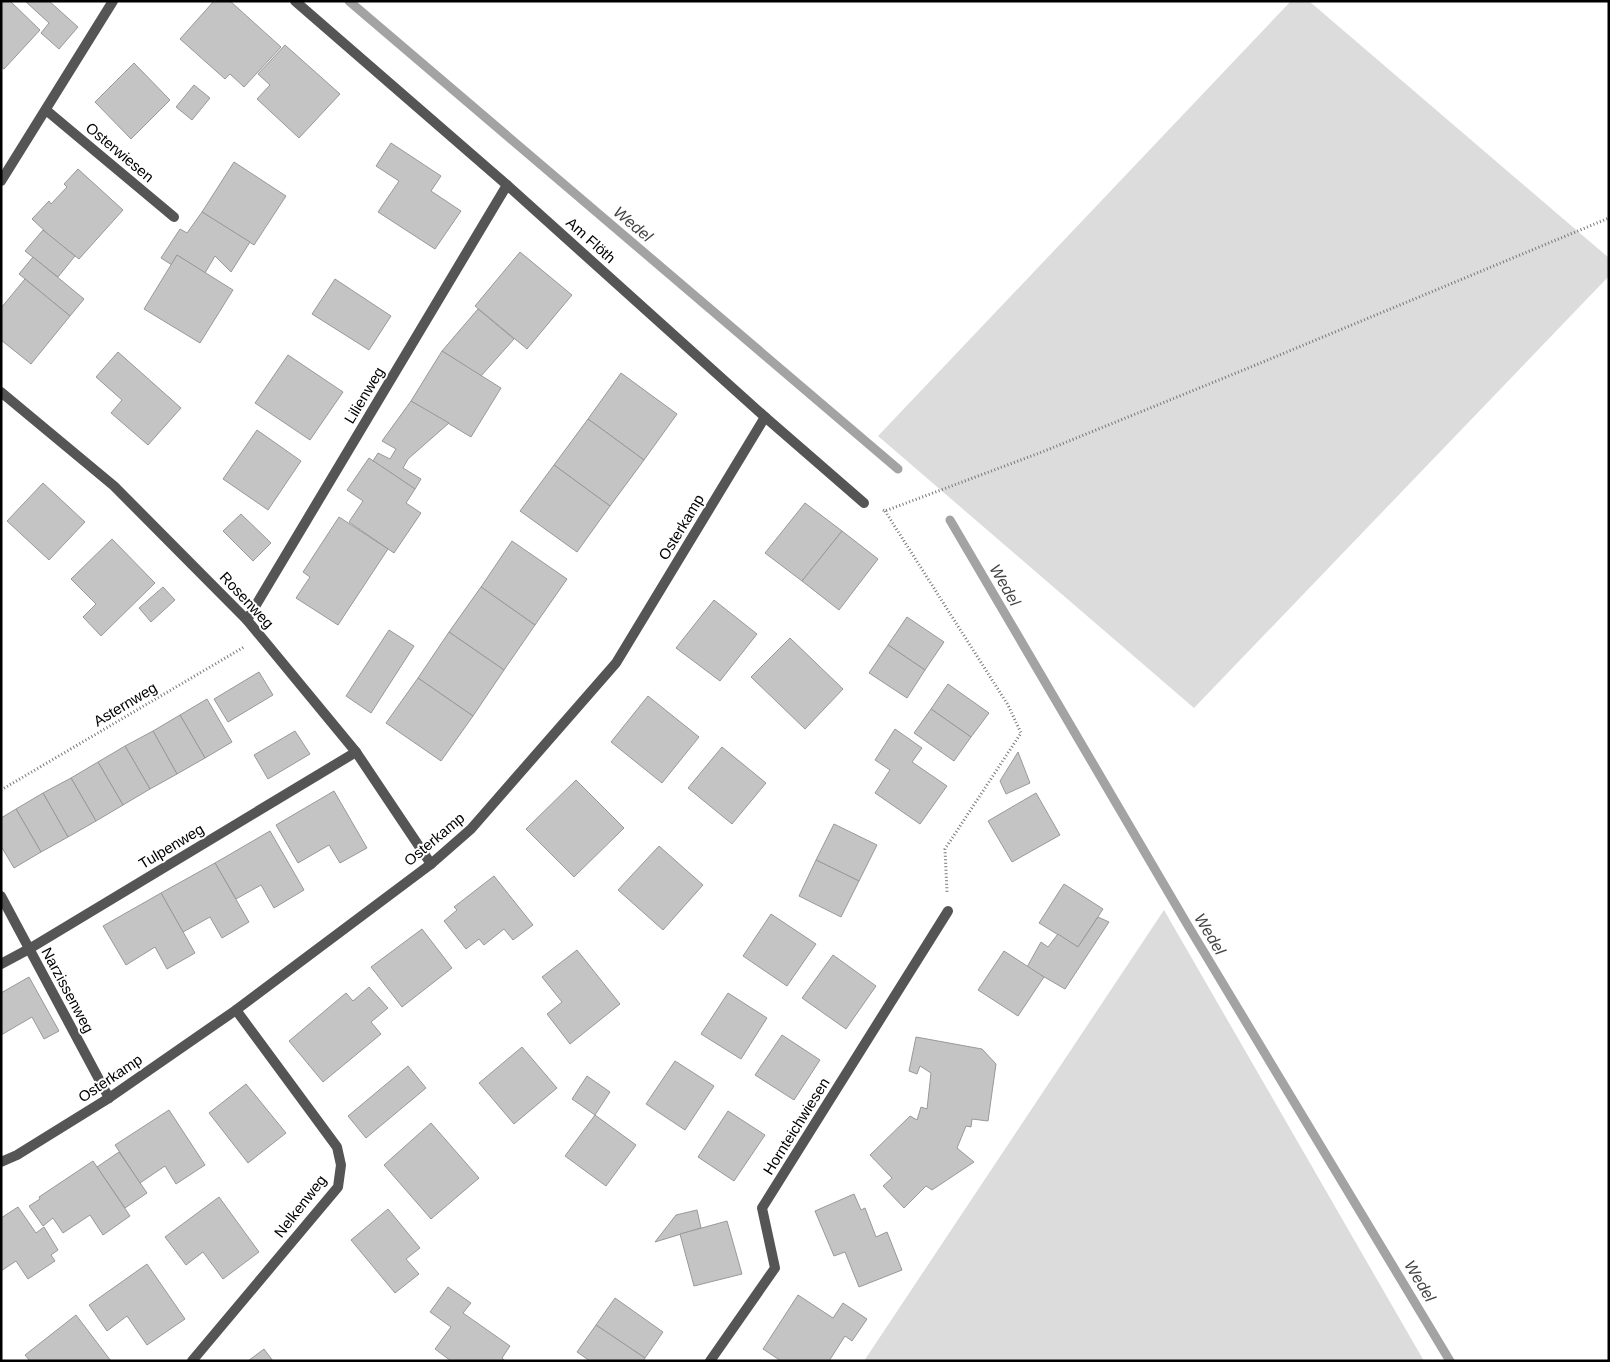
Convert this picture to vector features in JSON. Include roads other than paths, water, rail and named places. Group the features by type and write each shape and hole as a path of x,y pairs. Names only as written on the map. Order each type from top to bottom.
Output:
{"street":[{"path":"1,181 113,1"},
{"name":"Am Flöth","path":"295,1 507,185 766,418 864,503"},
{"name":"Osterwiesen","path":"46,110 174,217"},
{"name":"Lilienweg","path":"247,620 507,185"},
{"name":"Rosenweg","path":"1,392 114,486 247,620 356,752 431,864"},
{"name":"Osterkamp","path":"1,1162 17,1155 109,1098 236,1010 431,864 471,829 616,662 766,418"},
{"name":"Tulpenweg","path":"1,964 356,752"},
{"name":"Narzissenweg","path":"1,896 109,1098"},
{"name":"Hornteichwiesen","path":"710,1361 775,1268 762,1208 948,911"},
{"name":"Nelkenweg","path":"192,1361 338,1187 342,1166 337,1147 236,1010"}],"waterway":[{"name":"Wedel","path":"349,1 898,469"},
{"name":"Wedel","path":"950,520 1187,924 1450,1361"}]}
